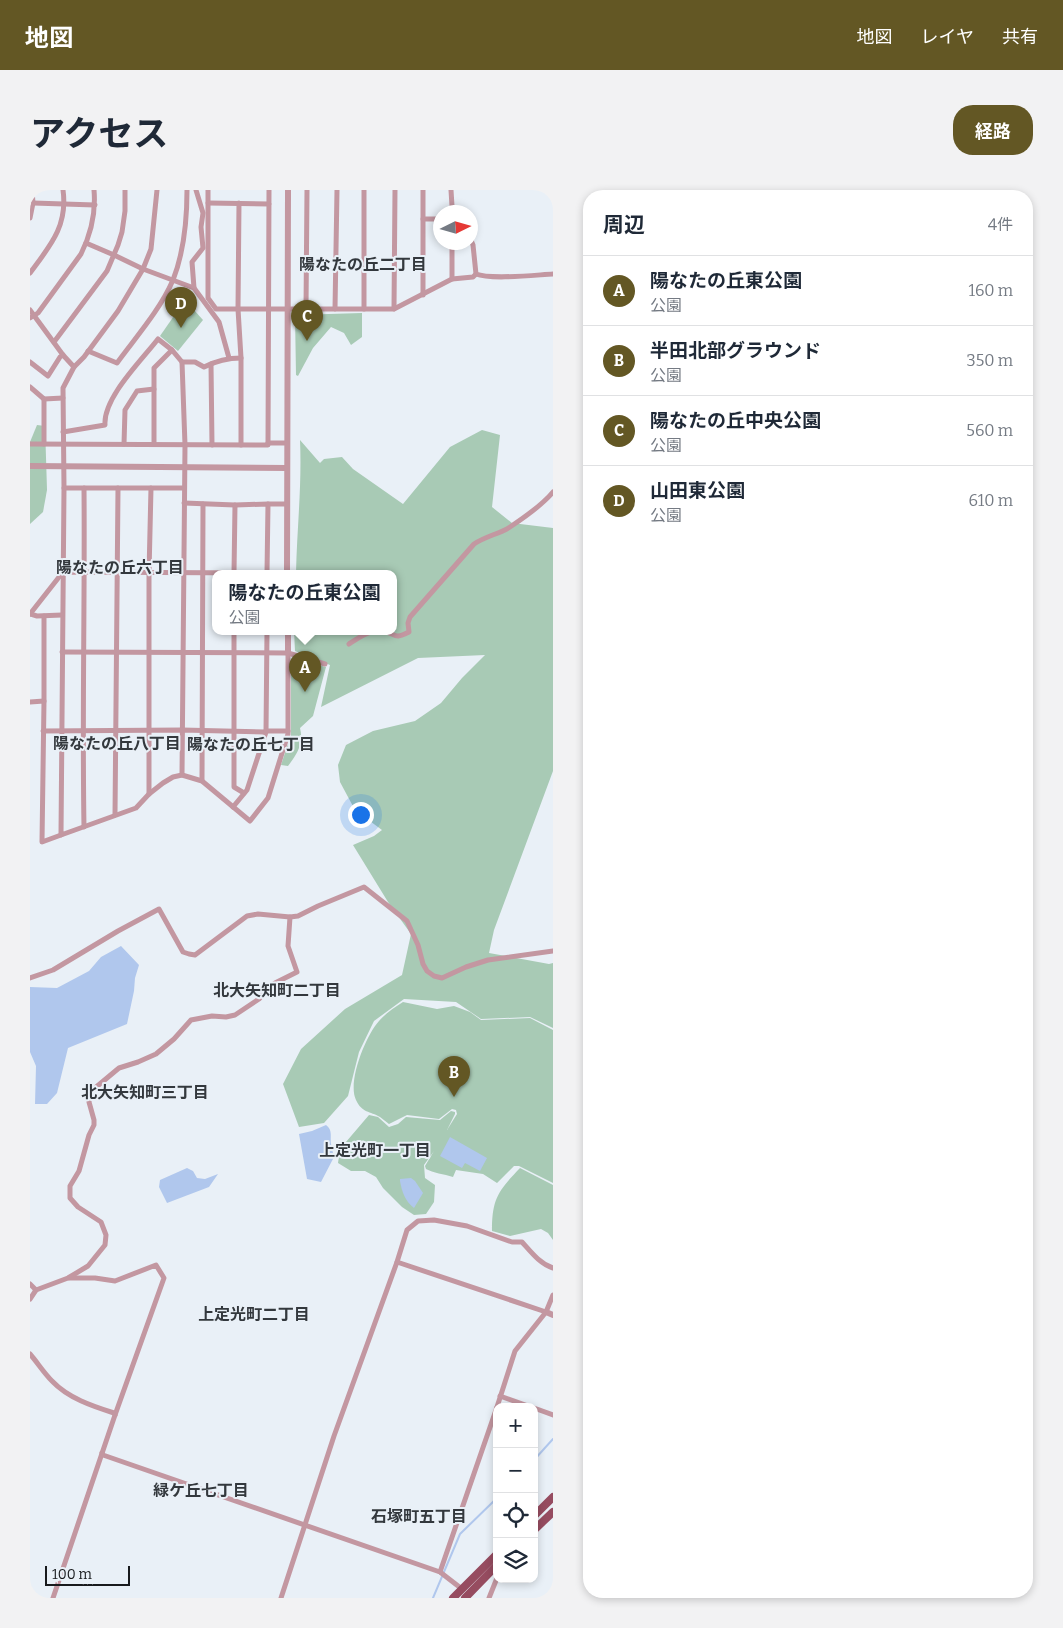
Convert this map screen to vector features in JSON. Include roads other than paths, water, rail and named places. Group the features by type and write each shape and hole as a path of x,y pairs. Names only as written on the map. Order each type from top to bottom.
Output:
{"main road":[{"path":"538,1512 553,1497"},
{"path":"538,1526 553,1512"},
{"path":"453,1598 493,1558"},
{"path":"468,1597 493,1570"}],"street":[{"path":"30,218 34,203 32,190"},
{"path":"30,273 56,235 63,217 63,190"},
{"path":"74,367 31,314 38,312 81,254 92,223 95,205 94,190"},
{"path":"54,342 107,271 122,232 125,190"},
{"path":"61,835 63,388 74,367 118,311 143,269 151,250 157,190"},
{"path":"88,351 117,363 157,308 172,280 181,252 187,221 187,190"},
{"path":"196,190 203,213 201,227 203,248 192,262 194,288 219,322 229,358"},
{"path":"208,190 208,298 216,309 394,309 452,278 476,274 488,276 553,274"},
{"path":"268,443 269,190"},
{"path":"287,570 288,190"},
{"path":"306,309 307,190"},
{"path":"335,309 337,190"},
{"path":"364,190 364,309"},
{"path":"394,309 395,190"},
{"path":"423,190 423,295"},
{"path":"451,190 452,205"},
{"path":"34,203 95,205"},
{"path":"208,203 269,204"},
{"path":"239,203 238,308 241,358 241,445"},
{"path":"423,219 433,219"},
{"path":"86,243 143,269 194,288"},
{"path":"452,250 452,278"},
{"path":"474,250 476,274"},
{"path":"63,432 105,425 104,416 113,396 158,339 172,350 182,362 185,444 182,775"},
{"path":"154,444 154,368 172,350"},
{"path":"30,362 48,376 63,355"},
{"path":"182,362 195,362 204,367 229,358 241,358"},
{"path":"211,364 212,445"},
{"path":"30,389 44,399 63,398"},
{"path":"124,444 125,410 137,391 154,389"},
{"path":"44,399 44,444"},
{"path":"30,444 268,445 268,443 287,443"},
{"path":"30,466 287,468"},
{"path":"64,488 184,488"},
{"path":"84,488 85,652 82,730 84,827"},
{"path":"115,815 118,488"},
{"path":"149,794 151,488"},
{"path":"390,635 401,636 409,632 408,622 410,617 474,544 485,536 510,527 553,492"},
{"path":"184,503 235,505 287,504"},
{"path":"202,504 202,781"},
{"path":"267,570 268,504"},
{"path":"234,570 235,505"},
{"path":"63,572 212,573"},
{"path":"62,615 37,616 30,614 63,572"},
{"path":"44,616 42,842 136,808 163,782 182,775 202,781 250,821 268,798 288,730 288,635"},
{"path":"234,635 234,786 244,793"},
{"path":"233,807 246,790 266,731 267,635"},
{"path":"349,644 363,635"},
{"path":"62,652 235,654 267,652 288,653 324,664"},
{"path":"30,702 44,701"},
{"path":"43,731 288,730"},
{"path":"30,978 53,970 159,909 183,952 195,955 247,916 258,914 298,916 364,886 407,921 418,945 422,964 434,976 442,978 466,966 488,960 553,951"},
{"path":"30,1299 36,1290 68,1278 88,1266 106,1241 106,1235 101,1222 78,1207 70,1198 70,1186 79,1171 88,1135 94,1125 89,1102 90,1094 119,1068 156,1054 167,1046 191,1020 212,1016 226,1017 235,1015 259,999 275,983 297,972 288,946 290,917"},
{"path":"281,1598 334,1436 407,1230 418,1221 434,1220 467,1226 512,1242 522,1242 546,1266 553,1268"},
{"path":"397,1262 550,1313"},
{"path":"53,1598 164,1278 156,1265 115,1281 95,1278 68,1278"},
{"path":"30,1284 36,1290"},
{"path":"498,1403 515,1351 550,1313 553,1295"},
{"path":"30,1354 52,1382 87,1404 115,1415"},
{"path":"500,1396 520,1403"},
{"path":"538,1409 553,1414"},
{"path":"440,1572 493,1419"},
{"path":"102,1453 103,1455 440,1572 462,1589 468,1597"},
{"path":"489,1598 495,1583"}],"water":[{"path":"121,946 139,965 127,1024 68,1048 57,1093 47,1104 35,1104 36,1066 30,1052 30,987 57,988 89,971 101,957"},
{"path":"326,1125 330,1131 334,1157 321,1182 307,1179 299,1134"},
{"path":"450,1137 487,1158 480,1171 465,1163 462,1168 440,1156"},
{"path":"187,1168 193,1171 197,1178 205,1179 218,1174 209,1187 167,1203 159,1187 160,1180"},
{"path":"411,1178 423,1193 414,1208 404,1196 400,1181 400,1179"}],"waterway":[{"path":"538,1456 553,1439"},
{"path":"433,1598 460,1534 493,1502"}],"place":[{"name":"山田東公園","path":"181,328"},
{"name":"陽なたの丘中央公園","path":"307,341"},
{"name":"陽なたの丘東公園","path":"305,692"},
{"name":"半田北部グラウンド","path":"454,1097"}],"district":[{"name":"陽なたの丘二丁目","path":"363,264"},
{"name":"陽なたの丘六丁目","path":"120,567"},
{"name":"陽なたの丘八丁目","path":"117,743"},
{"name":"陽なたの丘七丁目","path":"251,744"},
{"name":"北大矢知町二丁目","path":"277,990"},
{"name":"北大矢知町三丁目","path":"145,1092"},
{"name":"上定光町一丁目","path":"375,1150"},
{"name":"上定光町二丁目","path":"254,1314"},
{"name":"緑ケ丘七丁目","path":"201,1490"},
{"name":"石塚町五丁目","path":"419,1516"}]}
